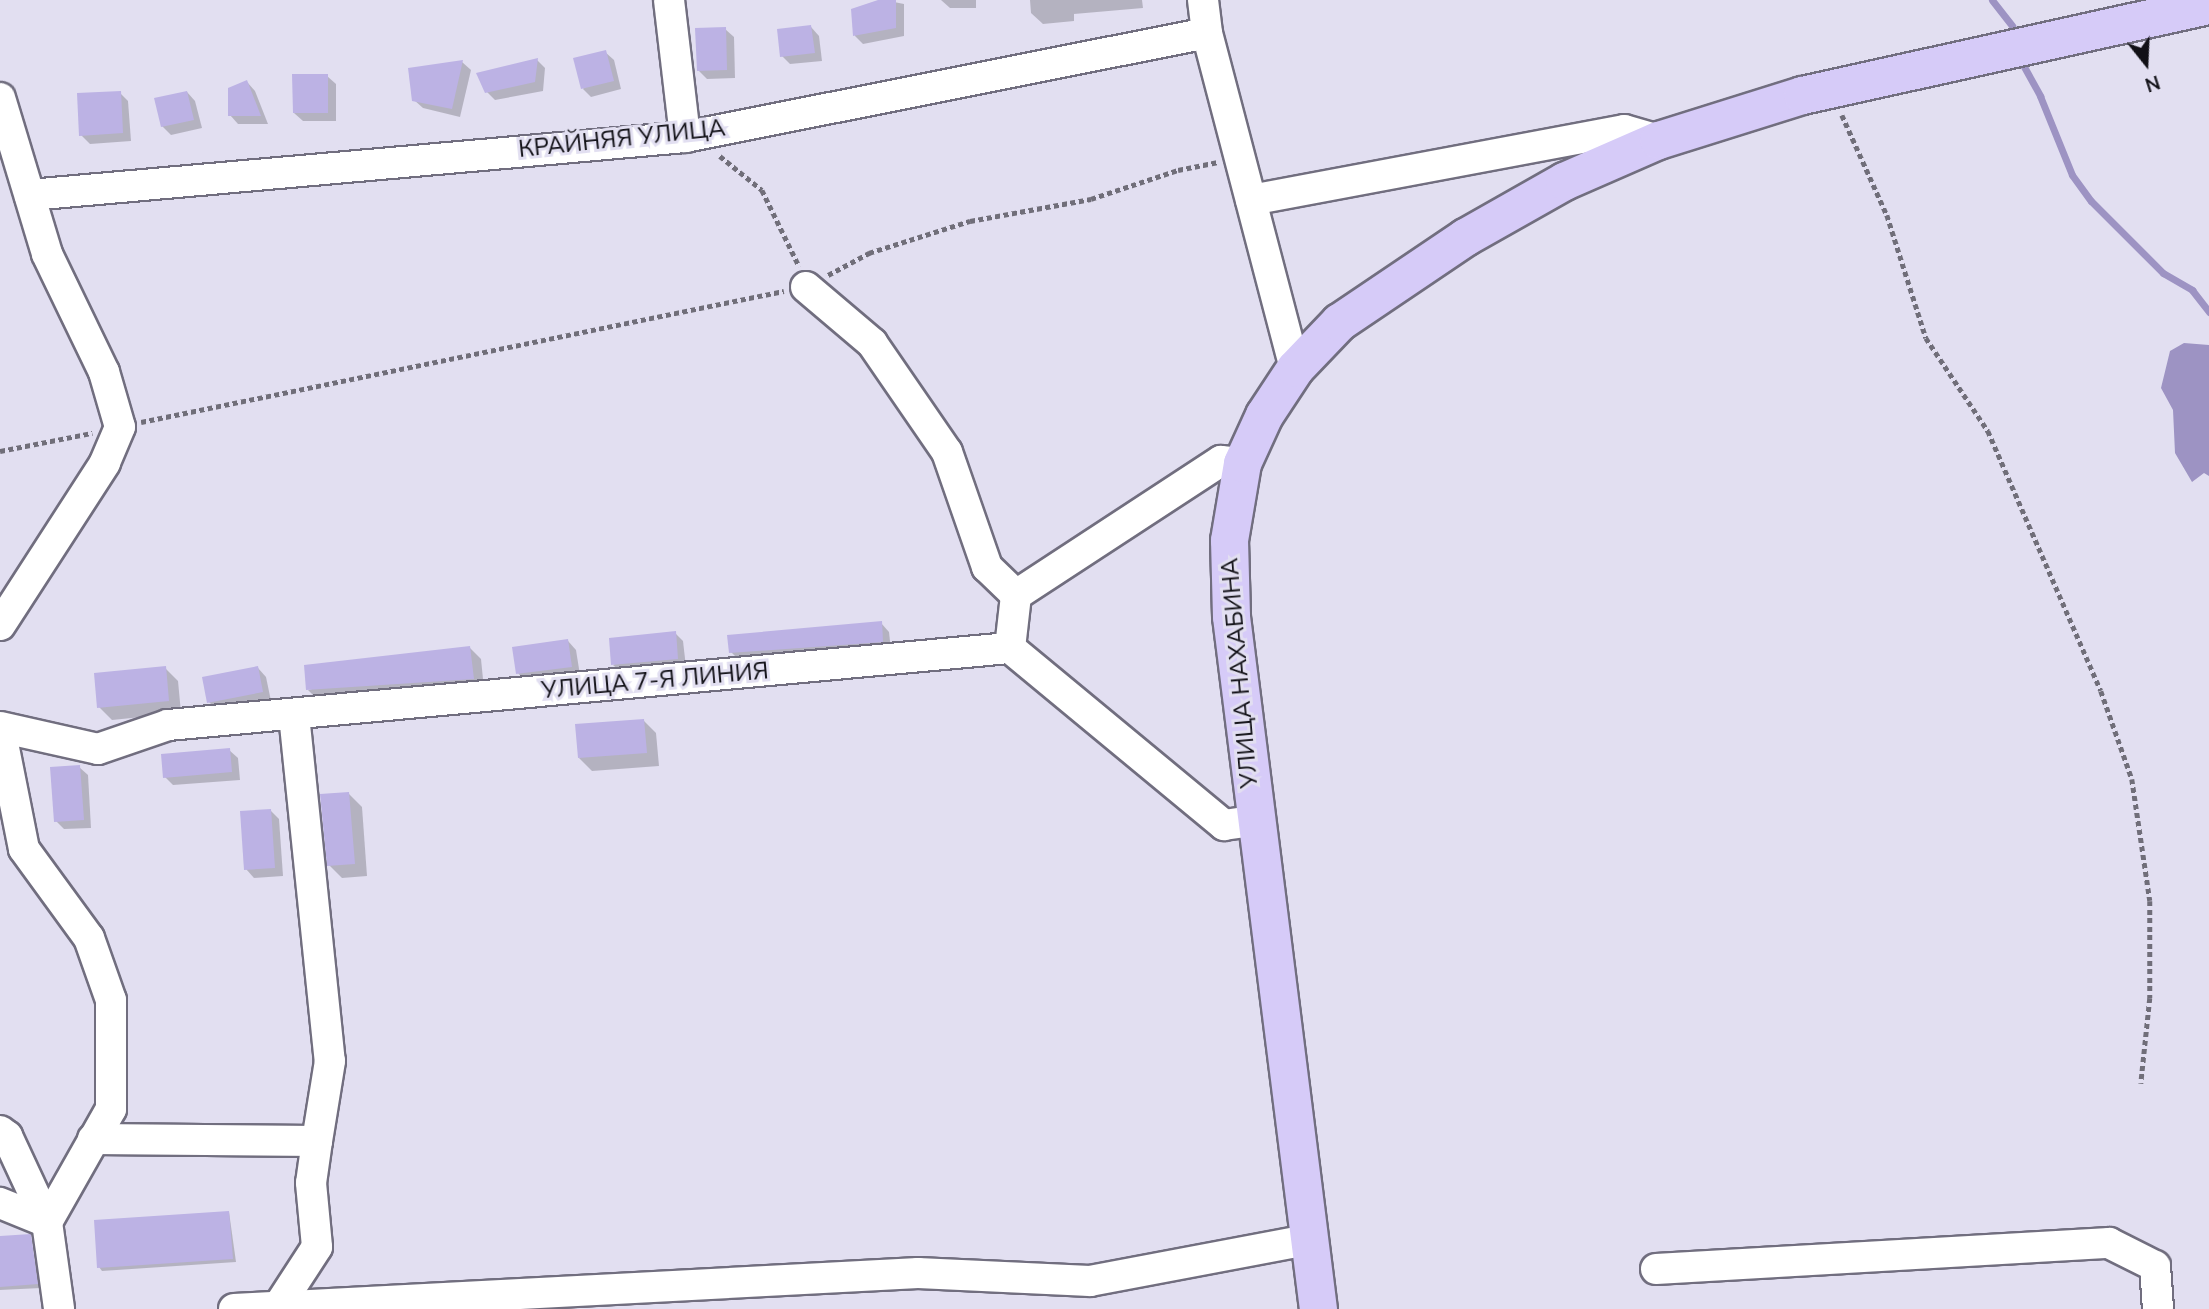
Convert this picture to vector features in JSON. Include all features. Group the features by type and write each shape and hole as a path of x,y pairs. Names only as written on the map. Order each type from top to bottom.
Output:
{"main road":[{"name":"УЛИЦА НАХАБИНА","path":"1318,1309 1253,821 1231,616 1229,540 1242,463 1264,415 1295,368 1339,322 1465,237 1564,181 1658,140 1833,88 2209,5"}],"street":[{"path":"669,0 685,137"},
{"path":"1203,0 1208,33 1295,368"},
{"name":"КРАЙНЯЯ УЛИЦА","path":"30,195 685,137 1208,33"},
{"path":"0,98 47,254 104,372 120,427 105,463 0,625"},
{"path":"1251,200 1624,130 1658,140"},
{"path":"806,286 872,343 939,442 987,567 1016,595"},
{"path":"1016,595 1220,461 1242,463"},
{"path":"1016,595 1010,648 1224,825 1253,821"},
{"name":"УЛИЦА 7-Я ЛИНИЯ","path":"0,727 98,749 168,725 1010,648"},
{"path":"280,1304 317,1247 311,1183 330,1060 294,715"},
{"path":"0,727 24,849 89,938 111,1000 111,1110 47,1222"},
{"path":"0,1131 7,1136 47,1222 58,1309"},
{"path":"93,1139 317,1141"},
{"path":"0,1203 47,1222"},
{"path":"0,1225 47,1222"},
{"path":"234,1309 280,1304 918,1273 1090,1281 1308,1240"},
{"path":"1656,1269 2109,1243 2155,1266 2158,1309"}],"path":[{"path":"1833,88 1849,135 1887,215 1926,338 1988,431 2101,691 2132,779 2150,901 2150,998 2141,1084"},
{"path":"685,137 706,145 762,190 785,232 806,286"},
{"path":"0,451 806,286 869,253 970,221 1091,200 1178,170 1240,159"}],"shaded area":[{"path":"2184,343 2209,345 2209,476 2204,473 2192,482 2175,453 2173,410 2161,388 2170,351"}],"building":[{"path":"878,0 896,0 896,28 853,36 851,9"},
{"path":"811,25 815,53 780,57 777,29"},
{"path":"726,27 727,70 697,71 695,28"},
{"path":"606,50 614,81 581,89 573,58"},
{"path":"538,58 535,82 485,93 476,73"},
{"path":"463,60 452,109 412,101 408,68"},
{"path":"292,74 328,74 328,113 293,113"},
{"path":"247,80 261,116 228,116 228,88"},
{"path":"121,91 123,133 79,136 77,93"},
{"path":"187,91 194,120 161,127 154,98"},
{"path":"882,621 883,642 729,653 727,635"},
{"path":"676,631 678,659 611,665 609,638"},
{"path":"568,639 572,667 516,674 512,647"},
{"path":"470,646 474,679 306,690 304,665"},
{"path":"166,666 169,701 97,708 94,673"},
{"path":"258,666 263,692 207,703 202,677"},
{"path":"644,719 647,753 578,758 575,724"},
{"path":"230,748 232,772 163,778 161,754"},
{"path":"80,765 84,820 54,822 50,767"},
{"path":"349,792 355,864 327,866 320,794"},
{"path":"271,809 275,868 244,870 240,811"},
{"path":"229,1211 233,1259 97,1268 94,1220"},
{"path":"31,1234 38,1284 0,1287 0,1236"}],"waterway":[{"path":"1992,0 2012,26"},
{"path":"2022,63 2040,96 2072,175 2091,201 2163,273 2192,290 2209,312"}]}
